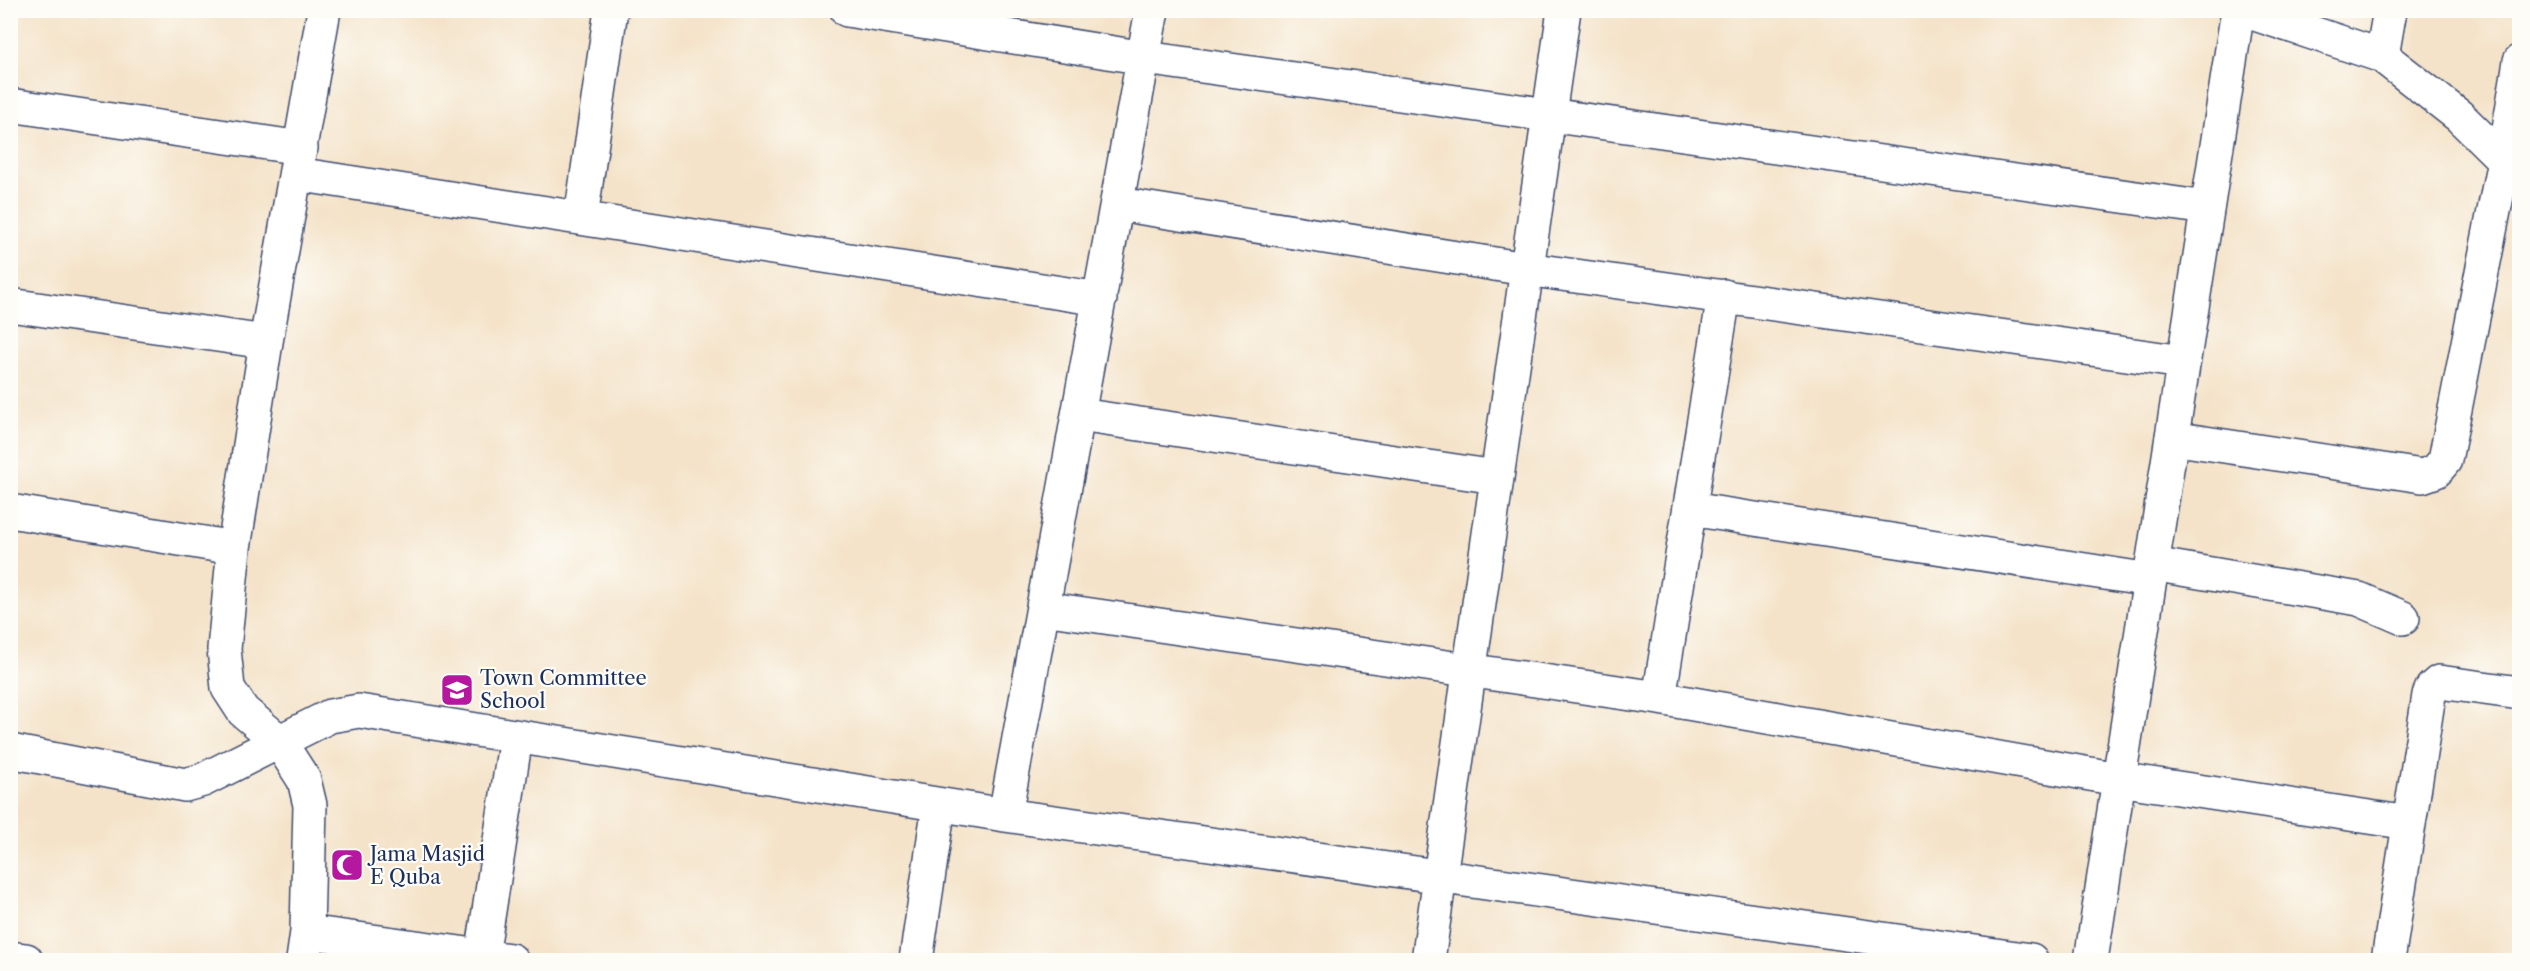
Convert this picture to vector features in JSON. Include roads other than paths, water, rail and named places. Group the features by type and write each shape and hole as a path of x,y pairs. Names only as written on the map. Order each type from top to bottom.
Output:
{"street":[{"path":"324,10 266,342 234,548 224,649 228,688 243,711 279,741 304,780 310,805 305,946 496,958 516,737"},
{"path":"581,218 610,10"},
{"path":"847,10 1145,58 2207,208"},
{"path":"1005,815 1152,10"},
{"path":"1428,960 1564,10"},
{"path":"2091,960 2238,10"},
{"path":"2243,10 2382,56 2459,116 2512,168"},
{"path":"2382,56 2390,10"},
{"path":"2172,438 2422,476 2436,471 2445,460 2512,168 2520,61"},
{"path":"10,105 581,218 1100,300"},
{"path":"1118,204 1526,268 2183,362"},
{"path":"1659,698 1724,296"},
{"path":"10,305 266,342"},
{"path":"1079,415 1496,477"},
{"path":"1690,509 2359,598 2403,618"},
{"path":"10,511 234,548"},
{"path":"1043,608 1659,698 2118,779 2409,823"},
{"path":"2388,960 2428,695 2439,682 2520,693"},
{"path":"10,751 185,785 203,780 330,716 359,711 1005,815 1440,877 1949,955 2031,960"},
{"path":"916,960 939,805"},
{"path":"10,958 26,960"}],"place":[{"name":"Town Committee School","path":"457,690"},
{"name":"Jama Masjid E Quba","path":"347,865"}]}
